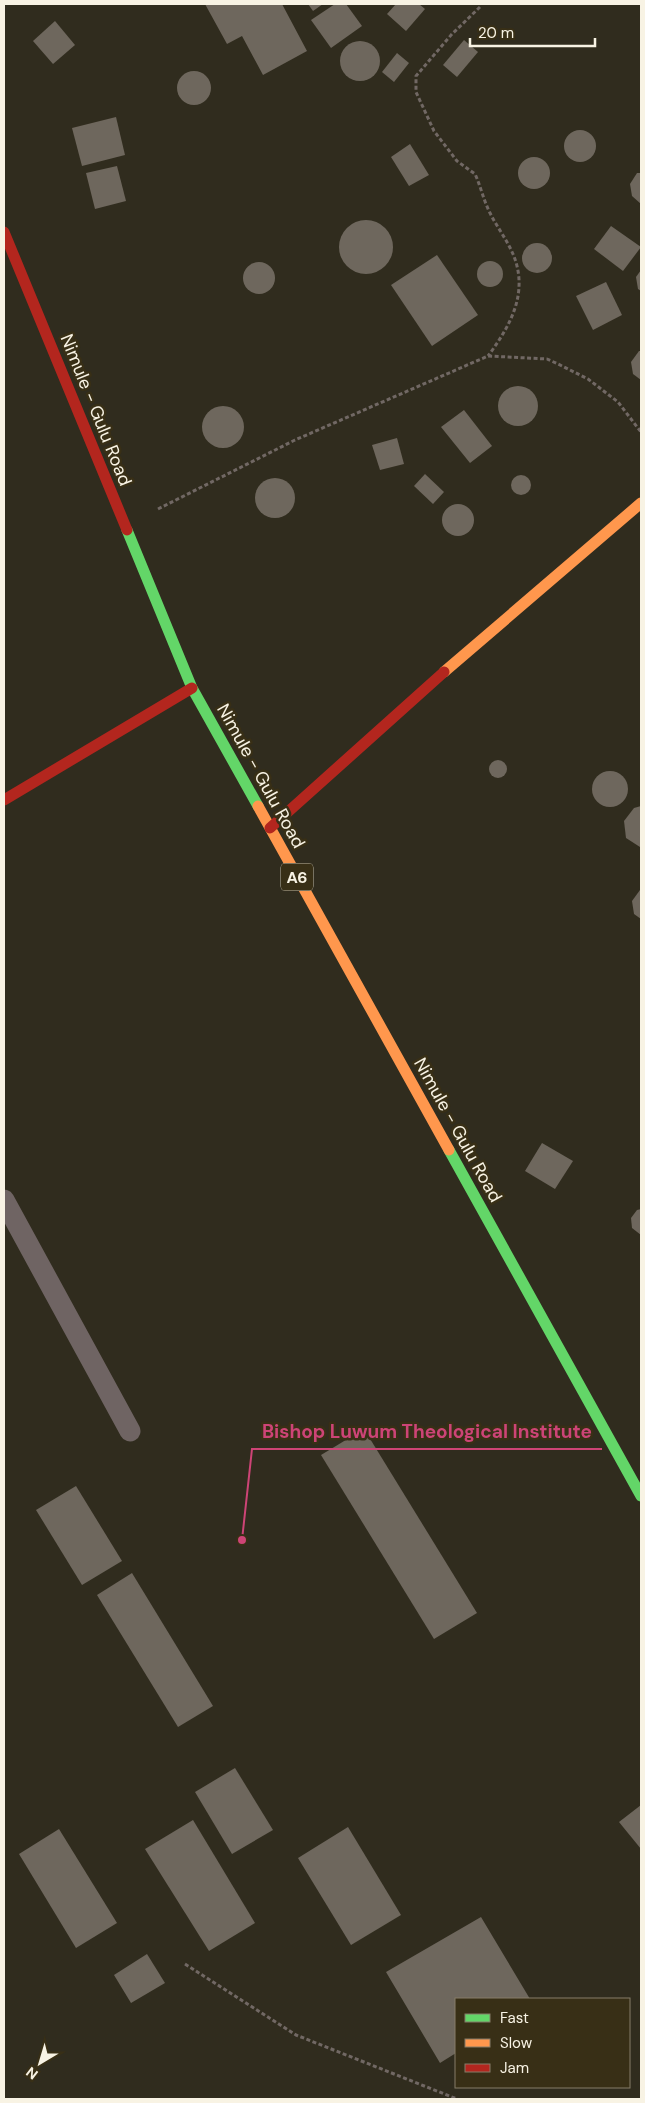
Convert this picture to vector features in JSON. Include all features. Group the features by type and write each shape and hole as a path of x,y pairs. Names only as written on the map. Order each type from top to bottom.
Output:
{"main road":[{"name":"Nimule - Gulu Road","path":"4,232 192,688 641,1496"},
{"path":"270,828 438,676 641,503"},
{"path":"4,800 192,688"}],"lane":[{"path":"4,1200 130,1431"}],"path":[{"path":"480,7 452,34 416,76 415,86 434,131 457,162 475,174 483,198 513,254 520,286 517,304 502,338 488,356"},
{"path":"124,525 295,440 488,356 541,358 558,364 588,379 618,402 641,432"},
{"path":"185,1964 296,2034 457,2099"}],"building":[{"path":"205,4 282,4 307,51 263,75 242,36 227,44"},
{"path":"308,4 323,4 313,11"},
{"path":"335,4 346,4 362,26 331,48 311,20"},
{"path":"396,4 419,4 425,9 406,31 387,14"},
{"path":"55,21 75,45 53,64 33,41"},
{"path":"464,40 478,52 457,77 443,65"},
{"path":"364,41 371,44 377,50 380,61 379,69 371,78 364,81 356,81 349,78 341,69 340,57 343,50 352,42"},
{"path":"397,53 409,63 394,82 382,72"},
{"path":"194,71 201,72 206,76 210,81 210,95 206,100 201,104 194,105 187,104 182,100 178,95 177,88 178,81 182,76 187,72"},
{"path":"116,117 125,155 82,166 72,128"},
{"path":"580,130 586,131 591,135 595,140 595,152 591,157 586,161 580,162 574,161 569,157 565,152 564,146 565,140 569,135 574,131"},
{"path":"410,144 429,175 409,186 391,157"},
{"path":"534,157 540,158 545,162 549,167 549,179 545,184 540,188 534,189 528,188 523,184 519,179 518,173 519,167 523,162 528,158"},
{"path":"117,166 126,201 95,209 86,173"},
{"path":"637,173 641,173 641,204 632,196 630,184"},
{"path":"361,220 371,220 381,224 389,232 393,247 389,262 381,270 371,274 361,274 351,270 343,262 339,252 339,242 343,232 351,224"},
{"path":"611,226 641,247 623,271 594,249"},
{"path":"537,243 548,247 552,258 548,269 537,273 526,269 522,258 526,247"},
{"path":"437,255 478,315 432,346 391,285"},
{"path":"490,261 499,265 503,274 499,283 490,287 481,283 477,274 481,265"},
{"path":"259,262 265,263 270,267 274,272 274,284 270,289 265,293 259,294 253,293 248,289 244,284 243,278 244,272 248,267 253,263"},
{"path":"641,270 641,291 638,289 636,277"},
{"path":"606,282 622,315 593,330 576,296"},
{"path":"641,351 641,380 633,374 631,362"},
{"path":"518,386 532,392 538,406 532,420 518,426 504,420 498,406 504,392"},
{"path":"227,406 235,409 241,415 244,427 241,439 235,445 219,448 211,445 205,439 202,423 205,415 211,409"},
{"path":"464,410 492,446 470,463 441,427"},
{"path":"397,438 404,464 380,470 372,445"},
{"path":"425,474 444,492 433,504 414,486"},
{"path":"517,475 525,475 531,481 531,489 525,495 517,495 511,489 511,481"},
{"path":"275,478 289,484 295,498 289,512 275,518 261,512 255,498 261,484"},
{"path":"458,504 464,505 469,509 473,514 473,526 469,531 464,535 458,536 452,535 447,531 443,526 442,520 443,514 447,509 452,505"},
{"path":"498,760 504,763 507,769 504,775 498,778 492,775 489,769 492,763"},
{"path":"610,771 622,777 628,789 622,801 610,807 598,801 592,789 598,777"},
{"path":"641,806 640,847 626,838 624,821 634,808"},
{"path":"640,890 641,919 634,914 632,901"},
{"path":"542,1143 573,1161 555,1189 525,1171"},
{"path":"641,1209 641,1235 632,1228 631,1218 637,1210"},
{"path":"364,1429 477,1613 434,1639 321,1455"},
{"path":"76,1486 122,1561 82,1585 36,1510"},
{"path":"132,1573 213,1706 178,1727 97,1595"},
{"path":"235,1768 273,1830 232,1854 195,1792"},
{"path":"641,1805 641,1849 619,1822"},
{"path":"193,1820 255,1923 209,1951 145,1849"},
{"path":"348,1827 401,1915 351,1945 298,1858"},
{"path":"59,1829 117,1923 76,1948 19,1854"},
{"path":"481,1917 529,1998 455,1998 455,2054 440,2063 386,1972"},
{"path":"147,1954 165,1983 131,2003 114,1975"}],"traffic: fast":[{"path":"127,530 192,688 258,806"},
{"path":"449,1150 641,1496"}],"traffic: slow":[{"path":"444,672 641,503"},
{"path":"258,806 449,1150"}],"traffic: jam":[{"path":"4,232 127,530"},
{"path":"270,828 444,672"},
{"path":"4,800 192,688"}],"place":[{"name":"Bishop Luwum Theological Institute","path":"242,1540"}]}
